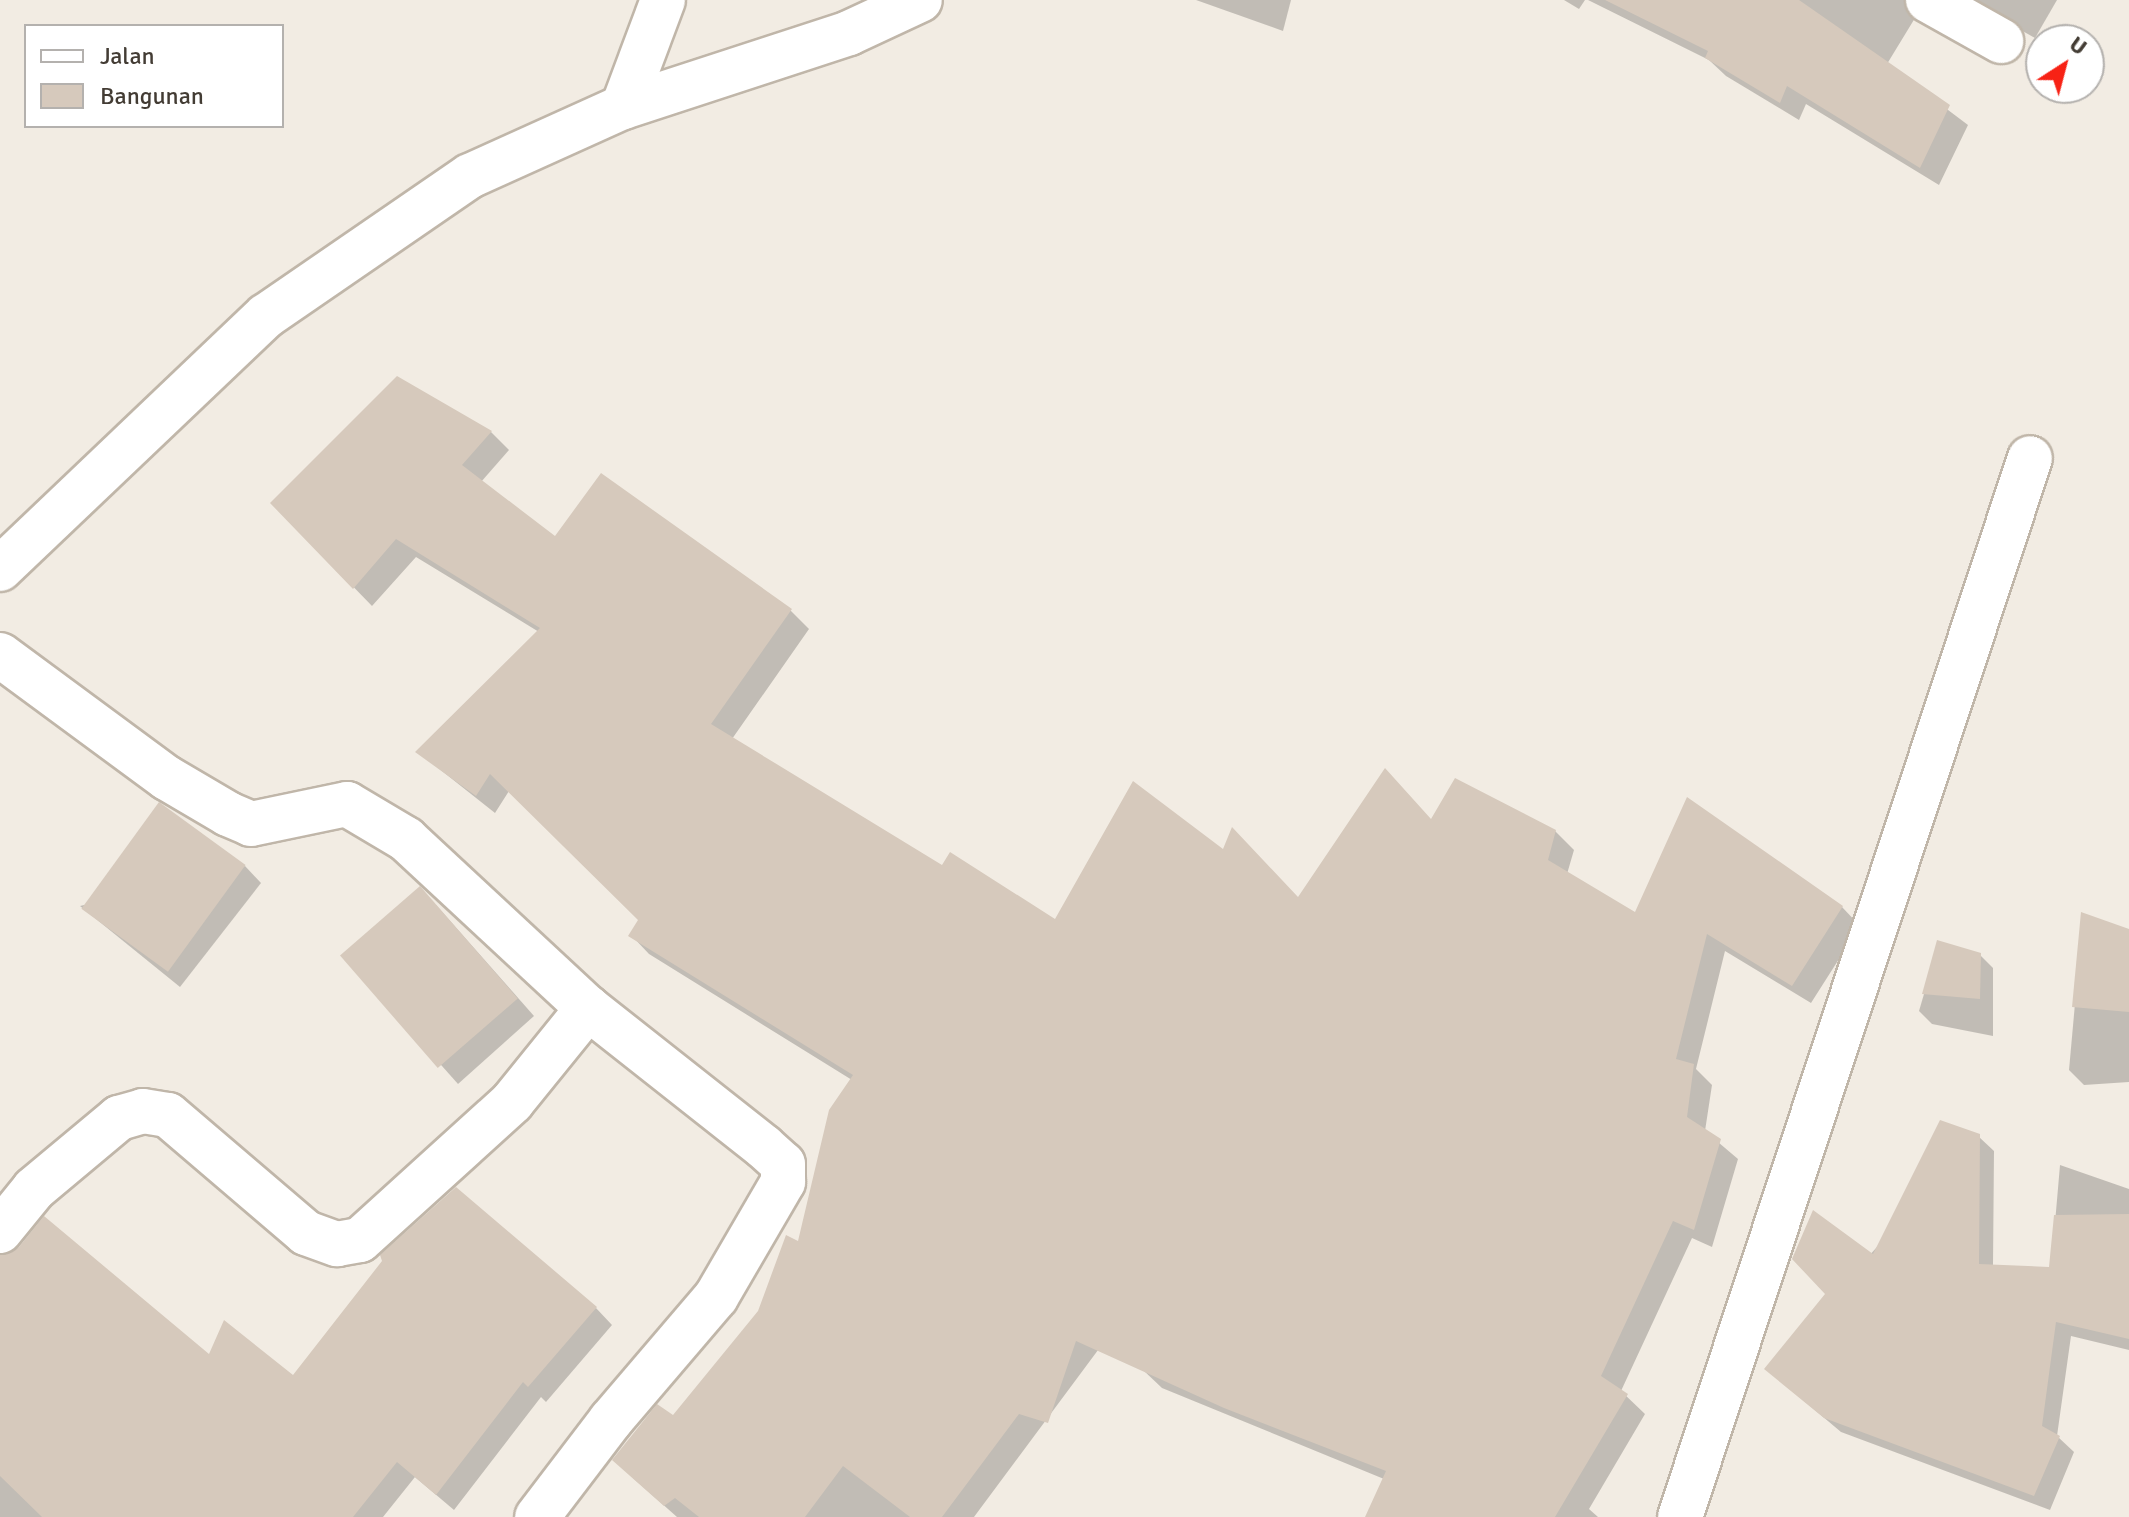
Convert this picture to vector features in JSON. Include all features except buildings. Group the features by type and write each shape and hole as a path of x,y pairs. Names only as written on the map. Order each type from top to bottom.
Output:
{"street":[{"path":"623,107 663,0"},
{"path":"0,569 266,316 470,176 623,107 849,33 920,0"},
{"path":"1928,0 2001,41"},
{"path":"1680,1517 2030,458"},
{"path":"0,655 167,778 228,814 251,824 347,804 406,839 588,1008 783,1164 783,1182 716,1297 611,1420 537,1517"},
{"path":"0,1231 34,1189 119,1118 143,1111 168,1115 306,1233 337,1244 360,1240 512,1102 588,1008"}]}
